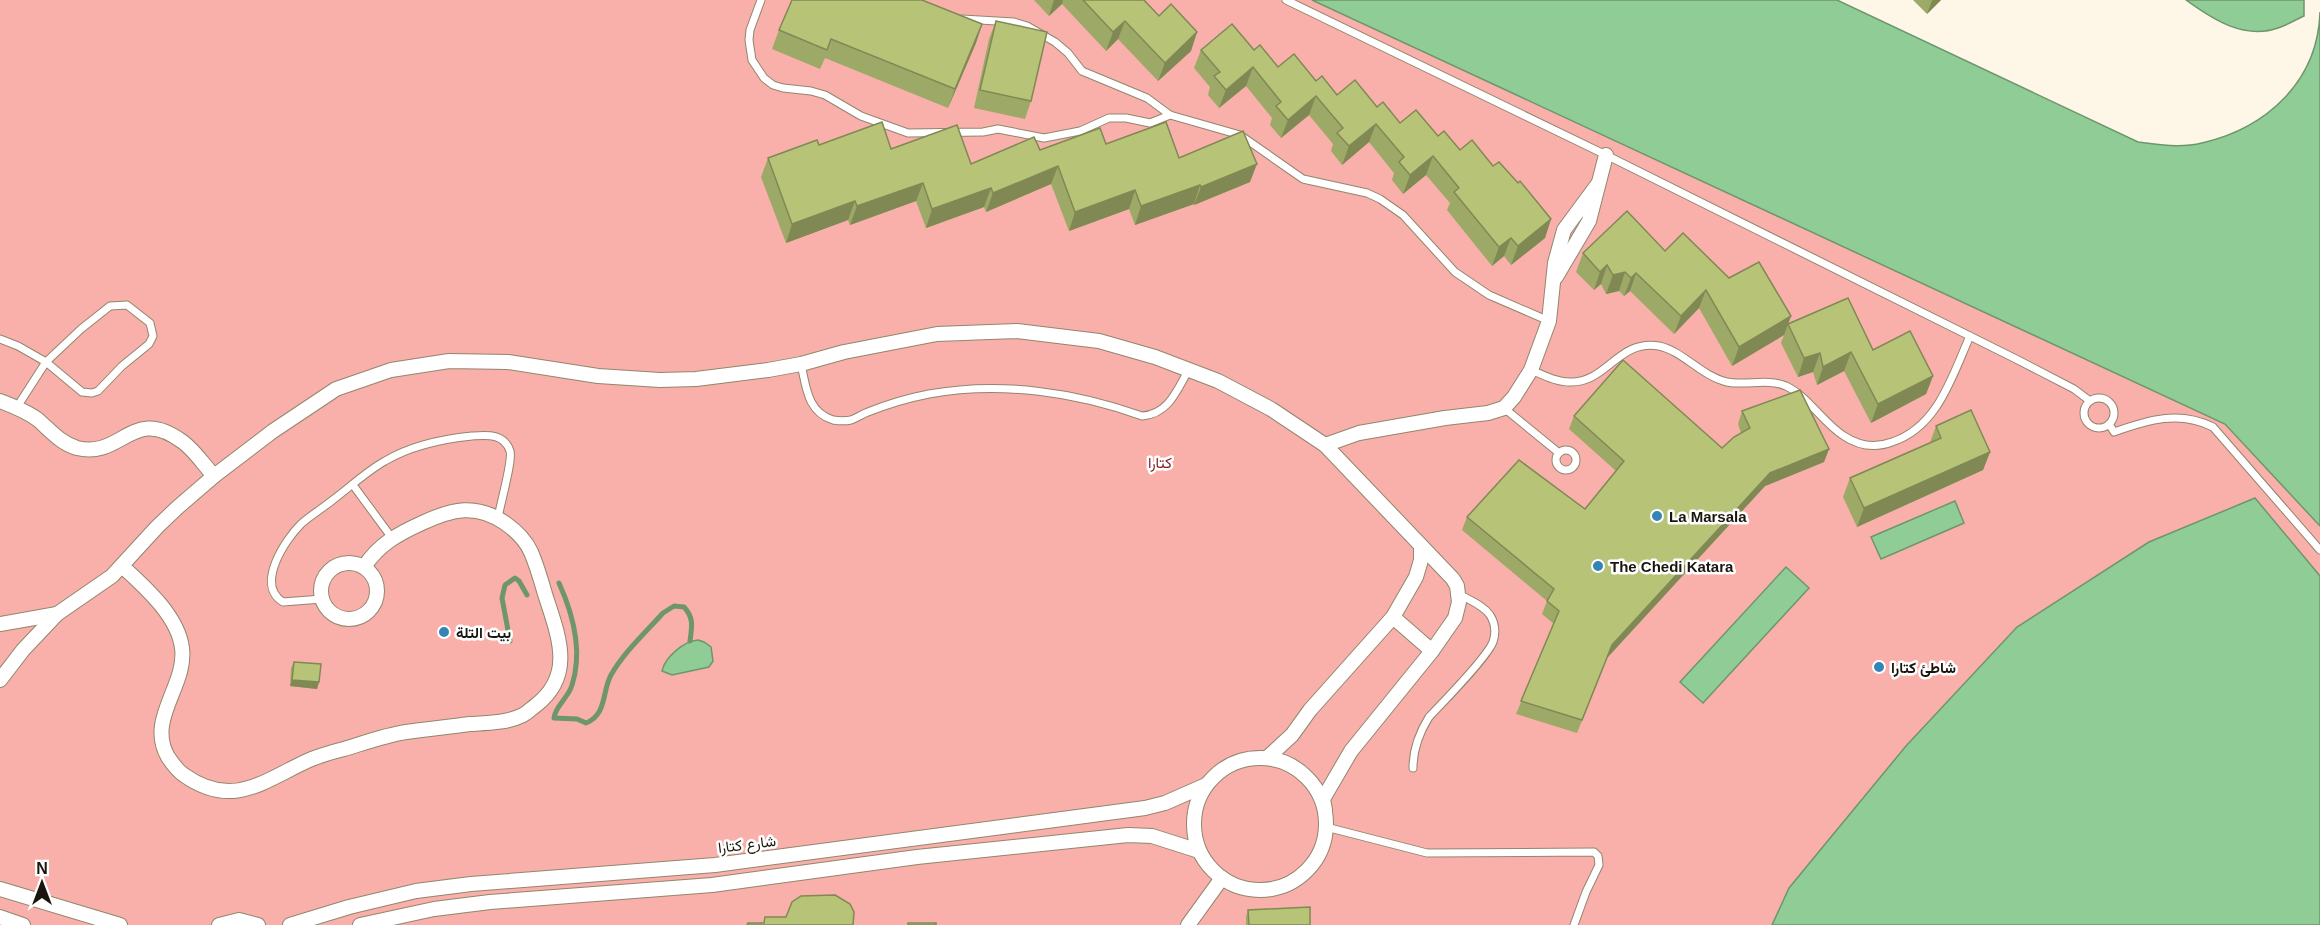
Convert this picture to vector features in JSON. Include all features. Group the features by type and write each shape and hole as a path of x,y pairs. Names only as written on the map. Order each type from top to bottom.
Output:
{"street":[{"path":"1325,445 1373,430 1445,417 1488,413 1504,408 1531,370 1549,321 1555,263 1564,230 1598,184 1606,155"},
{"path":"0,680 23,650 57,614 78,601 122,566 157,527 214,476 273,431 336,389 363,378 420,364 449,361 508,362 598,376 660,380 732,375 801,364 844,352 937,334 1007,330 1089,339 1130,348 1189,369 1242,392 1325,445 1453,579 1460,602 1455,618 1432,651 1351,751 1323,799 1325,810 1326,827 1323,843 1313,862 1293,881 1275,888 1257,890 1238,886 1222,878 1213,870 1200,851 1194,835 1194,817 1198,800 1206,785 1218,772 1233,763 1250,758 1267,758 1288,764 1307,777 1320,796 1325,810"},
{"path":"0,400 17,407 37,420 61,441 80,449 108,447 132,432 141,429 159,429 185,443 214,476"},
{"path":"122,566 147,589 172,622 183,650 182,668 162,721 165,750 181,774 200,785 222,793 246,789 275,778 309,760 402,733 502,722 523,715 544,700 556,683 562,660 560,642 530,550 514,528 498,518 481,510 459,510 442,514 393,538 377,549 364,567"},
{"path":"1267,758 1292,735 1310,710 1393,617 1416,577 1421,560 1421,548"},
{"path":"348,562 364,567 372,573 377,582 376,602 364,615 347,619 339,617 326,607 322,599 322,582 332,568 348,562"},
{"path":"0,624 57,614"},
{"path":"1393,617 1432,651"},
{"name":"شارع كتارا","path":"290,925 371,901 416,891 471,884 715,865 1145,808 1165,803 1206,785"},
{"path":"360,925 434,909 490,902 712,885 917,857 1128,835 1152,836 1200,851"},
{"path":"1188,925 1222,878"},
{"path":"0,889 120,925"},
{"path":"0,917 22,925"},
{"path":"219,925 239,920 258,925"}],"lane":[{"path":"761,0 750,30 749,40 752,60 764,78 773,85 783,88 825,95 861,116 908,133 983,132 998,129 1044,138 1080,131 1109,118 1150,123 1170,115"},
{"path":"1286,0 1606,155 1970,336 2074,389 2090,401"},
{"path":"954,15 962,19 1014,22 1042,33 1068,53 1082,71 1147,98 1170,115 1239,135 1303,179 1358,191 1380,199 1403,215 1455,272 1490,295 1549,321"},
{"path":"0,339 46,362 82,392 92,393 102,387 122,366 149,344 153,336 152,327 132,307 116,304 81,329 46,362 17,407"},
{"path":"1531,370 1555,380 1580,382 1596,375 1627,350 1638,347 1661,347 1683,358 1701,372 1726,382 1762,382 1785,386 1802,397 1845,436 1865,445 1878,446 1900,439 1927,419 1944,395 1970,336"},
{"path":"801,364 811,403 823,415 839,421 851,420 903,400 929,394 989,389 1050,394 1089,401 1142,416 1149,415 1169,404 1189,369"},
{"path":"2098,398 2111,403 2114,416 2109,424 2101,428 2088,423 2084,409 2090,401 2098,398"},
{"path":"1504,408 1559,453"},
{"path":"2109,424 2114,432 2157,419 2179,416 2202,421 2213,427 2320,550"},
{"path":"322,599 283,602 275,596 272,590 272,573 287,541 302,523 384,461 426,444 453,438 491,434 502,438 511,455 498,518"},
{"path":"353,485 393,538"},
{"path":"1413,768 1415,750 1429,717 1486,653 1495,635 1491,616 1484,608 1459,594"},
{"path":"1326,827 1427,853 1594,852 1598,856 1599,865 1574,925"}],"green space":[{"name":"كتارا","path":"0,0 1312,0 2225,424 2320,526 2320,576 2255,498 2149,542 2017,627 1906,746 1789,888 1772,925 0,925"}],"shaded area":[{"path":"1312,0 1837,0 2138,142 2178,146 2194,145 2226,136 2248,126 2285,98 2299,80 2310,59 2317,37 2320,12 2320,526 2225,424"},
{"path":"2186,0 2304,0 2304,16 2278,28 2253,31 2229,26"},
{"path":"2255,498 2320,576 2320,925 1772,925 1789,888 1906,746 2017,627 2149,542"},
{"path":"1955,501 1964,523 1881,559 1871,537"},
{"path":"1786,567 1809,588 1703,703 1680,682"},
{"path":"698,640 711,647 713,661 709,667 672,675 662,671 667,660 676,651 687,643"}],"building":[{"path":"792,0 922,0 982,24 955,89 831,39 827,50 779,30"},
{"path":"1083,0 1144,0 1159,16 1171,4 1197,32 1165,63 1125,21 1113,32"},
{"path":"996,21 1047,32 1031,101 980,90"},
{"path":"1232,24 1254,50 1260,45 1278,67 1294,54 1316,81 1322,76 1337,95 1355,80 1377,107 1383,102 1400,123 1416,110 1438,136 1444,131 1460,150 1472,140 1493,166 1499,162 1518,183 1520,181 1551,219 1518,246 1511,238 1499,247 1454,192 1459,188 1433,156 1410,175 1399,162 1404,157 1376,124 1349,146 1337,133 1343,128 1316,96 1288,120 1276,106 1281,102 1253,67 1226,90 1214,76 1220,72 1201,50"},
{"path":"882,122 891,149 957,125 971,164 1034,137 1040,150 1100,128 1106,144 1166,122 1179,158 1243,131 1257,164 1201,187 1200,185 1141,206 1135,190 1075,212 1058,166 993,193 991,188 932,209 923,183 857,206 855,201 792,224 768,158 817,140 819,145"},
{"path":"1627,211 1665,251 1683,233 1729,278 1759,262 1791,316 1739,347 1706,290 1681,316 1636,273 1631,278 1625,272 1613,275 1607,265 1600,272 1583,253"},
{"path":"1848,298 1873,350 1910,331 1933,376 1878,404 1851,352 1823,367 1820,353 1804,358 1788,324"},
{"name":"The Chedi Katara","path":"1623,360 1722,448 1734,437 1750,428 1742,411 1800,390 1829,449 1770,473 1612,645 1582,720 1521,701 1559,611 1547,601 1554,589 1467,517 1519,460 1585,509 1624,461 1574,416"},
{"path":"1971,410 1990,452 1864,508 1850,478 1941,438 1936,426"},
{"path":"294,662 321,664 319,682 292,680"},
{"path":"835,895 850,904 854,912 853,925 747,925 748,923 764,923 765,917 786,917 792,902 801,896"},
{"path":"1310,907 1310,925 1249,925 1248,910"},
{"path":"908,923 936,923 936,925 908,925"}],"waterway":[{"path":"510,641 502,598 505,585 515,578 527,595"},
{"path":"559,583 572,620 577,659 570,689 554,718 577,719 586,723 593,719 601,709 608,681 616,667 663,613 674,606 684,607 691,619 690,641"}],"place":[{"name":"La Marsala","path":"1657,516"},
{"name":"The Chedi Katara","path":"1598,566"},
{"name":"بيت التلة","path":"444,632"},
{"name":"شاطئ كتارا","path":"1879,667"}]}
